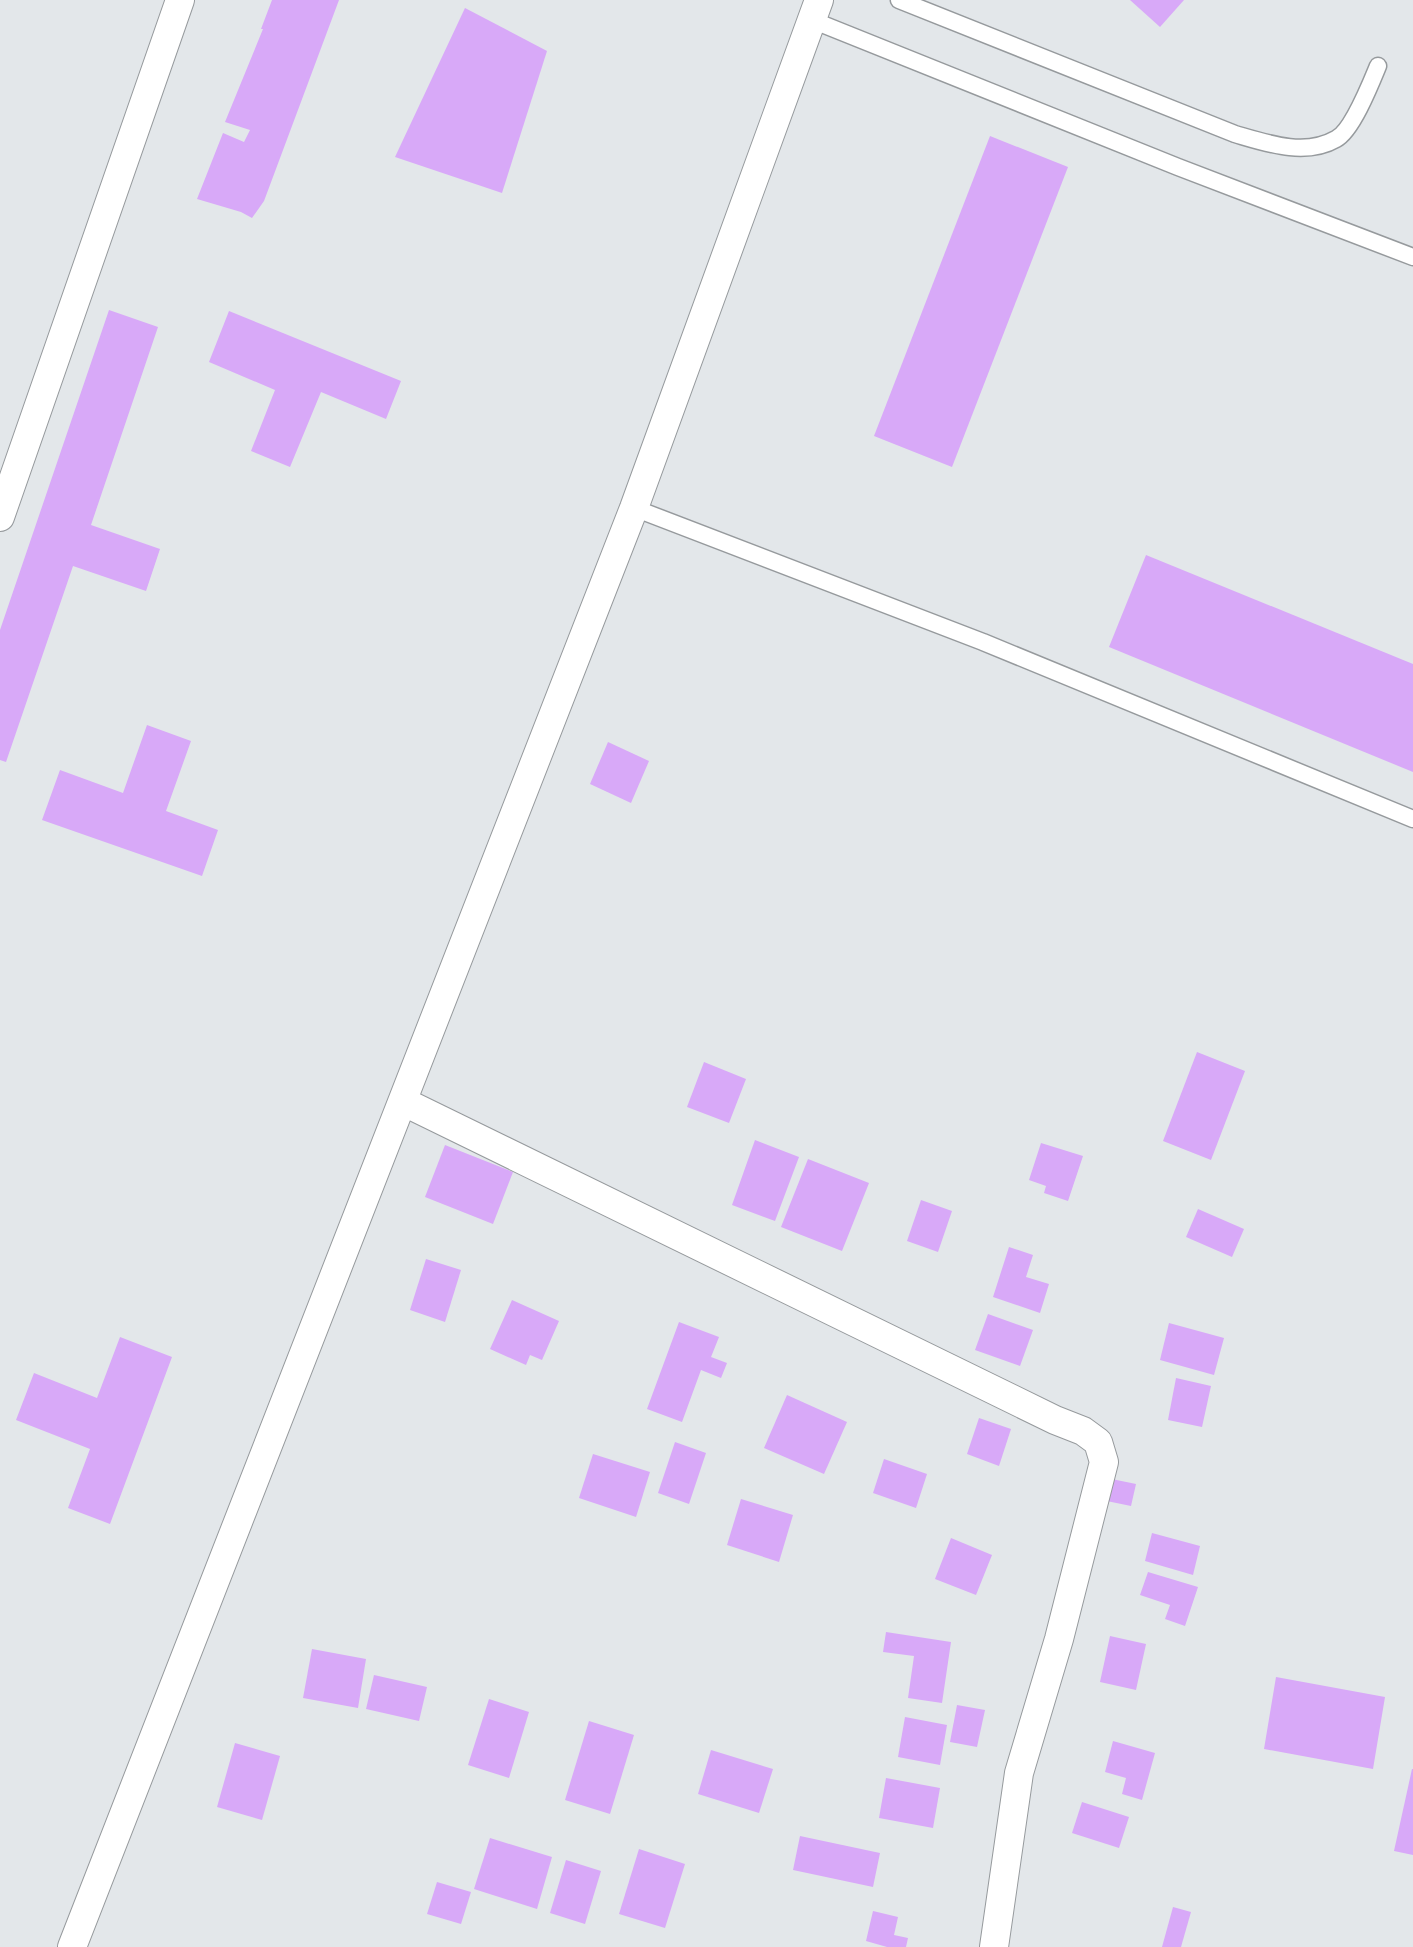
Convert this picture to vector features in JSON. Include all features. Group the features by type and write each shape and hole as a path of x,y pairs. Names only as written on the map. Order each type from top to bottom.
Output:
{"street":[{"path":"0,516 180,0"},
{"path":"72,1947 404,1102 634,508 816,10"},
{"path":"404,1102 1055,1420 1084,1431 1098,1442 1104,1462 1059,1639 1018,1773 994,1947"}],"lane":[{"path":"899,0 1235,134 1286,147 1315,146 1338,139 1361,107 1378,66"},
{"path":"816,10 1178,167 1413,256"},
{"path":"634,508 983,642 1413,819"}],"building":[{"path":"272,0 339,0 264,201 252,218 241,212 197,199 223,133 244,142 250,130 225,122 263,29 261,29"},
{"path":"1130,0 1184,0 1160,27"},
{"path":"465,8 547,51 502,193 395,157"},
{"path":"990,136 1068,167 952,467 874,436"},
{"path":"109,310 158,327 91,525 160,549 146,591 73,566 6,762 0,760 0,630"},
{"path":"229,311 401,381 386,419 321,392 290,467 251,451 275,390 209,362"},
{"path":"1146,555 1413,664 1413,772 1109,647"},
{"path":"147,725 191,741 166,811 218,830 202,876 42,820 60,770 123,793"},
{"path":"608,742 649,761 631,803 590,784"},
{"path":"1197,1052 1245,1071 1211,1160 1163,1141"},
{"path":"704,1062 746,1079 729,1123 687,1107"},
{"path":"755,1140 799,1157 775,1221 732,1205"},
{"path":"1041,1143 1083,1156 1068,1201 1044,1193 1046,1186 1029,1180"},
{"path":"445,1145 513,1172 493,1224 425,1197"},
{"path":"808,1159 869,1183 842,1251 781,1227"},
{"path":"921,1200 952,1211 938,1252 907,1241"},
{"path":"1198,1209 1244,1229 1232,1257 1186,1237"},
{"path":"1009,1247 1033,1255 1026,1277 1049,1284 1040,1313 993,1297"},
{"path":"426,1259 461,1270 445,1322 410,1310"},
{"path":"512,1300 559,1321 542,1360 530,1355 526,1365 490,1349"},
{"path":"988,1314 1033,1330 1020,1366 975,1350"},
{"path":"679,1322 719,1337 711,1357 727,1363 721,1378 701,1370 682,1422 647,1409"},
{"path":"1169,1323 1224,1338 1214,1375 1160,1360"},
{"path":"120,1337 172,1357 110,1524 68,1508 90,1449 16,1420 34,1373 97,1398"},
{"path":"1176,1378 1211,1386 1202,1427 1168,1420"},
{"path":"787,1395 847,1422 824,1474 764,1448"},
{"path":"979,1418 1011,1429 999,1466 967,1454"},
{"path":"675,1442 706,1453 689,1504 658,1493"},
{"path":"593,1454 650,1472 636,1517 579,1498"},
{"path":"884,1459 927,1474 916,1508 873,1493"},
{"path":"1102,1477 1136,1484 1131,1506 1097,1499"},
{"path":"741,1499 793,1515 779,1562 727,1545"},
{"path":"1152,1533 1200,1546 1193,1575 1145,1561"},
{"path":"951,1538 992,1555 976,1595 935,1579"},
{"path":"1148,1572 1198,1587 1185,1626 1165,1619 1170,1605 1140,1595"},
{"path":"886,1632 951,1642 942,1703 908,1698 914,1656 883,1652"},
{"path":"1110,1636 1146,1644 1136,1690 1100,1682"},
{"path":"312,1649 366,1659 358,1708 303,1698"},
{"path":"374,1675 427,1687 419,1721 366,1709"},
{"path":"1276,1677 1385,1697 1373,1769 1264,1749"},
{"path":"489,1699 529,1712 509,1778 468,1765"},
{"path":"957,1705 985,1710 977,1747 950,1742"},
{"path":"905,1717 947,1725 940,1765 898,1757"},
{"path":"589,1721 634,1735 610,1814 565,1800"},
{"path":"1113,1741 1155,1753 1142,1800 1122,1794 1126,1778 1105,1772"},
{"path":"235,1743 280,1756 262,1820 217,1807"},
{"path":"711,1750 773,1769 759,1813 698,1794"},
{"path":"1413,1769 1413,1855 1394,1851"},
{"path":"886,1778 940,1788 933,1828 879,1818"},
{"path":"1082,1802 1129,1817 1119,1848 1072,1833"},
{"path":"800,1836 880,1853 873,1887 793,1870"},
{"path":"490,1838 552,1857 537,1909 474,1889"},
{"path":"639,1849 685,1864 665,1928 619,1914"},
{"path":"566,1860 601,1871 585,1924 550,1913"},
{"path":"437,1882 471,1892 461,1924 427,1914"},
{"path":"1173,1907 1191,1912 1181,1947 1162,1947"},
{"path":"873,1911 898,1917 894,1935 908,1938 906,1947 887,1947 866,1941"}]}
